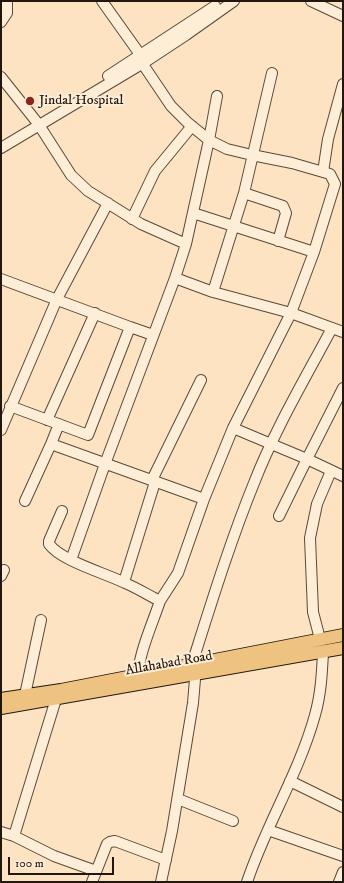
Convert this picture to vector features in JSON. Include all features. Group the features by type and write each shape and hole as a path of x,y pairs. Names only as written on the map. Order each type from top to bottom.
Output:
{"main road":[{"path":"195,667 343,635"},
{"name":"Allahabad Road","path":"1,708 56,699 195,667 323,652 343,648"},
{"path":"1,699 138,680"}],"street":[{"path":"1,22 7,13 7,1"},
{"path":"102,1 143,60 171,106 209,140 227,149 292,163 330,174 335,184 314,252 291,313 233,428 204,499 178,573 160,601 139,663 138,680"},
{"path":"143,60 224,1"},
{"path":"1,144 186,35 234,1"},
{"path":"311,1 343,16"},
{"path":"213,292 244,193 272,73"},
{"path":"1,77 38,123 71,175 88,191 141,224 186,244"},
{"path":"323,172 328,138 339,114 343,84"},
{"path":"71,560 105,464 175,278 186,244 217,96"},
{"path":"1,148 38,123"},
{"path":"132,219 155,171 192,126"},
{"path":"244,193 283,206 286,213 278,241"},
{"path":"1,430 57,299 108,203"},
{"path":"193,212 314,252"},
{"path":"1,278 153,335"},
{"path":"175,278 213,292 291,313 343,332"},
{"path":"47,420 95,313"},
{"path":"10,406 88,435 130,327"},
{"path":"161,882 178,799 194,703 195,667 254,483 271,445 332,328"},
{"path":"124,582 154,481 201,380"},
{"path":"279,516 343,388"},
{"path":"25,501 59,424"},
{"path":"233,428 343,476"},
{"path":"51,444 204,499"},
{"path":"320,639 313,612 310,538 317,504 331,471"},
{"path":"62,511 49,544 51,547 71,560 124,582 160,601"},
{"path":"25,695 41,620"},
{"path":"247,882 254,860 290,781 316,715 321,687 323,652"},
{"path":"14,836 56,699"},
{"path":"290,781 343,807"},
{"path":"178,799 233,821"},
{"path":"268,830 343,856"},
{"path":"1,832 14,836 49,854 96,871"},
{"path":"92,882 107,844 113,841 166,860"},
{"path":"339,882 343,872"}],"place":[{"name":"Jindal Hospital","path":"30,101"}]}
